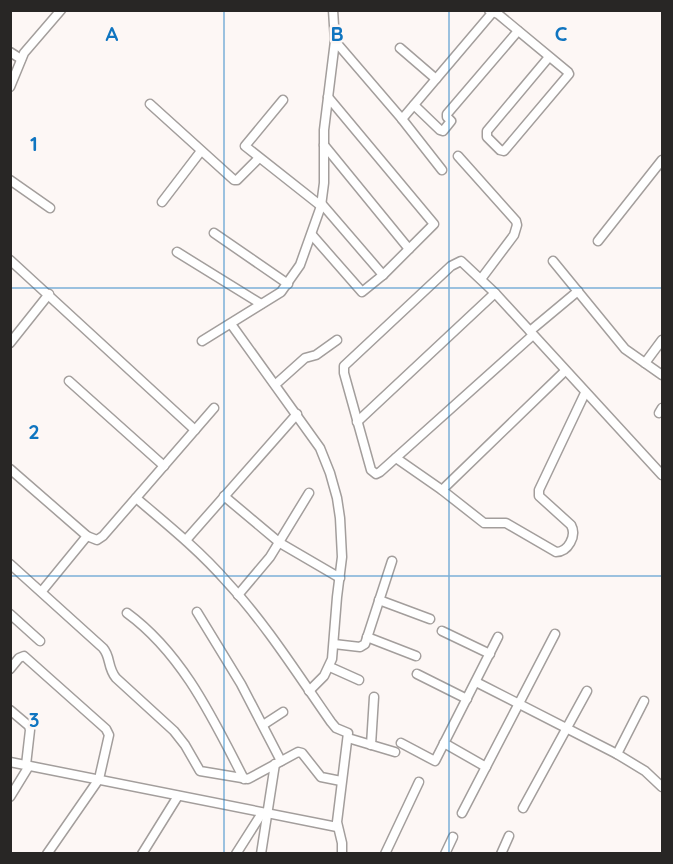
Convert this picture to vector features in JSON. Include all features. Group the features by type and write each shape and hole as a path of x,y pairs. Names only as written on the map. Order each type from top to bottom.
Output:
{"street":[{"path":"10,87 21,59 61,10"},
{"path":"202,341 281,292 300,265 312,235 321,205 324,183 324,145 335,41 333,10"},
{"path":"402,119 495,12 568,72 568,77 504,151 487,137 487,131 549,57"},
{"path":"414,105 443,131 451,121 447,114 518,31"},
{"path":"335,41 442,170"},
{"path":"400,48 436,79"},
{"path":"10,52 21,59"},
{"path":"312,235 359,291 365,291 432,227 433,220 328,97"},
{"path":"283,100 244,146 321,205 383,275"},
{"path":"150,104 232,178 237,180 259,158"},
{"path":"324,145 409,249"},
{"path":"162,202 201,151"},
{"path":"458,156 516,221 517,225 514,236 481,279"},
{"path":"598,241 663,160"},
{"path":"10,180 50,208"},
{"path":"214,232 288,284"},
{"path":"177,252 261,304"},
{"path":"10,260 195,430"},
{"path":"578,291 531,333 380,472 374,473 371,470 343,370 344,366 458,261 465,262 495,293 531,333 565,371 585,393 663,475"},
{"path":"553,261 625,348 663,375"},
{"path":"357,422 495,293"},
{"path":"10,343 49,294"},
{"path":"231,324 320,448 337,498 342,537 342,567 330,667 309,691"},
{"path":"276,384 305,358 316,356 337,340"},
{"path":"645,363 663,340"},
{"path":"442,490 565,371"},
{"path":"69,381 164,466"},
{"path":"396,458 484,523 506,523 556,552 566,550 573,536 571,525 539,496 539,490 585,393"},
{"path":"10,469 87,536 97,540 103,536 214,408"},
{"path":"186,540 297,414"},
{"path":"238,595 270,557 309,494"},
{"path":"224,496 279,542 340,578"},
{"path":"136,498 211,564 238,595 336,728 348,733 337,827 342,843 342,854"},
{"path":"42,591 87,536"},
{"path":"333,644 363,646 392,561"},
{"path":"10,564 103,648 107,653 109,670 174,731 200,771 248,779 300,752 321,777 341,781"},
{"path":"379,600 430,619"},
{"path":"197,612 220,646 263,725 278,763 265,814 261,854"},
{"path":"127,613 148,629 176,662 203,701 244,779"},
{"path":"10,614 40,641"},
{"path":"442,631 490,654"},
{"path":"462,813 555,634"},
{"path":"367,637 416,656"},
{"path":"401,743 435,760 498,637"},
{"path":"10,669 24,656 106,729 109,735 99,779 47,854"},
{"path":"330,667 359,680"},
{"path":"417,674 467,699"},
{"path":"476,682 617,754 645,771 663,787"},
{"path":"523,808 587,691"},
{"path":"371,745 374,697"},
{"path":"617,754 644,701"},
{"path":"10,710 29,726 30,730 27,766 10,797"},
{"path":"263,725 284,712"},
{"path":"348,738 395,752"},
{"path":"444,744 486,767"},
{"path":"10,762 337,827"},
{"path":"385,854 419,782"},
{"path":"142,854 178,795"},
{"path":"236,854 265,814"},
{"path":"444,854 453,837"},
{"path":"501,854 509,837"}]}
